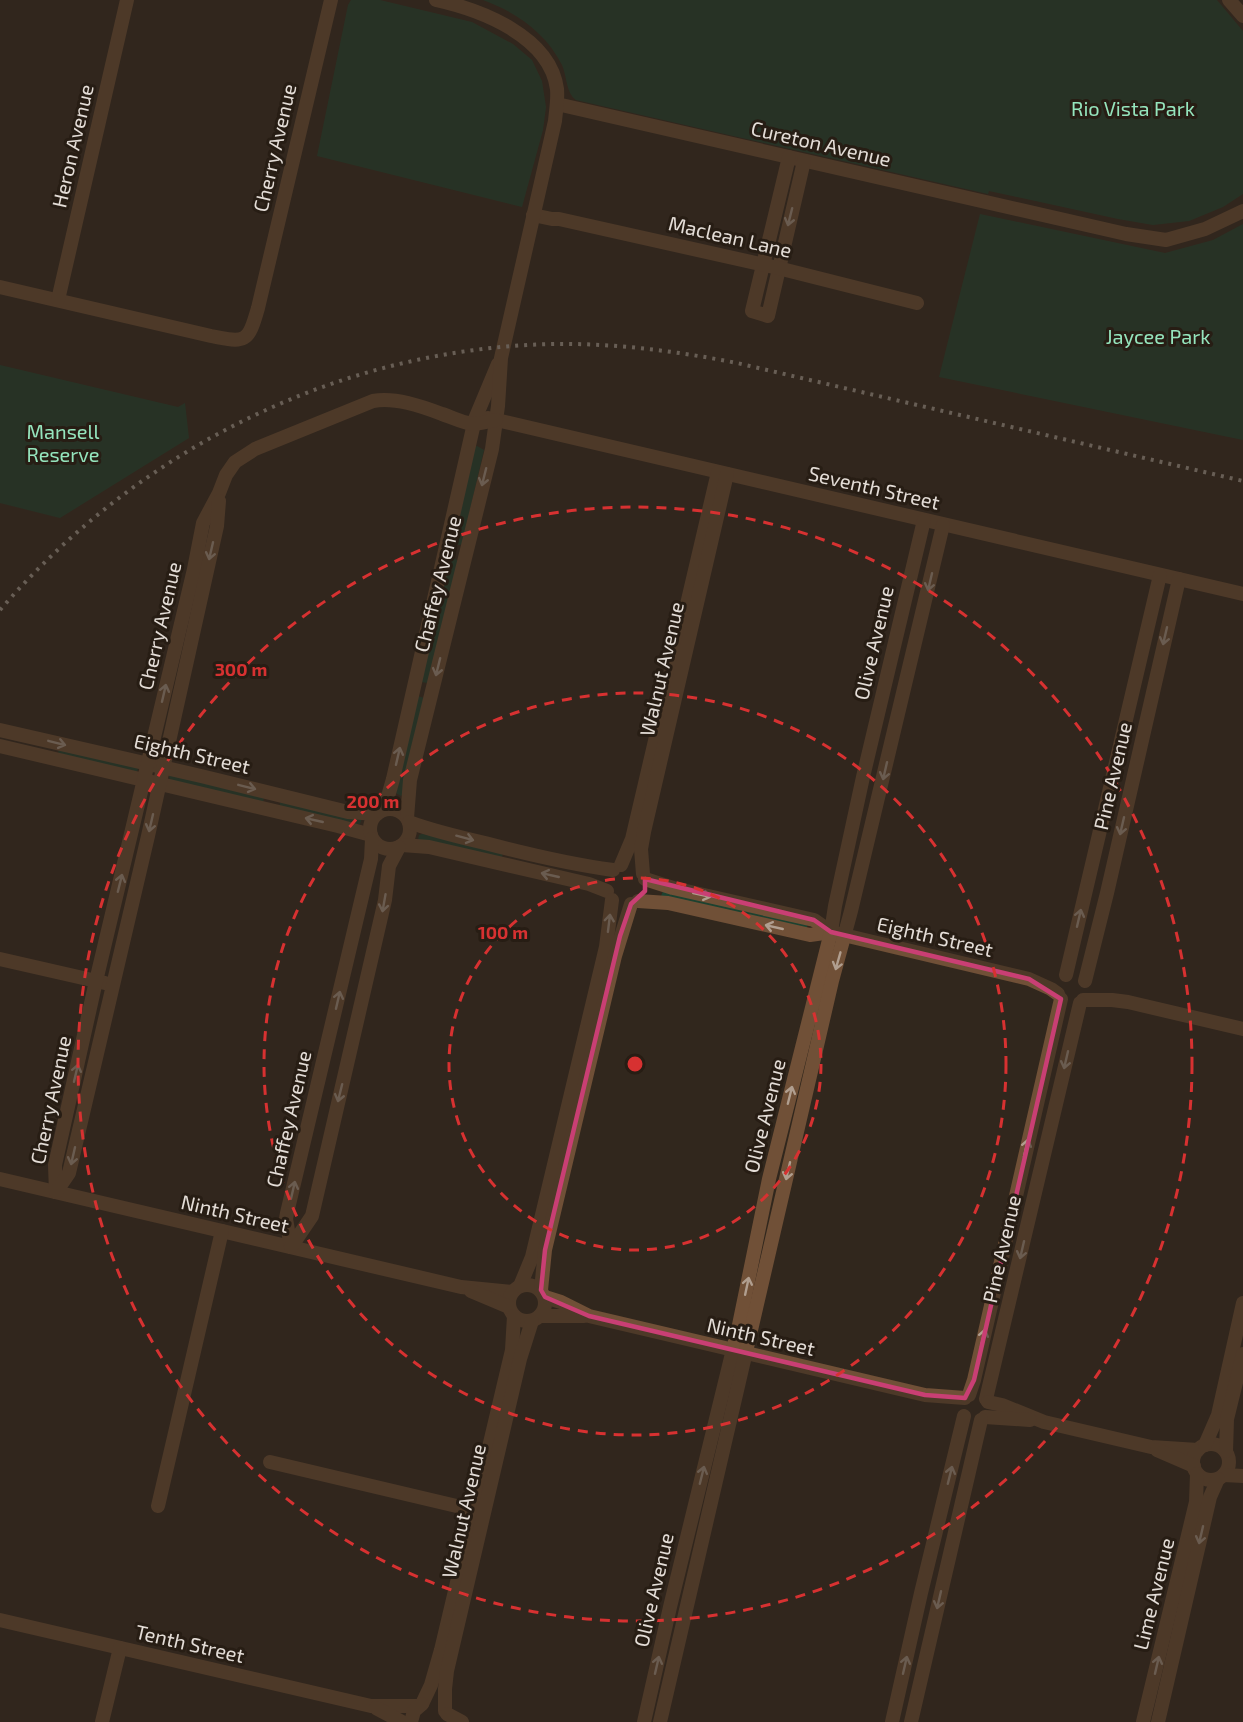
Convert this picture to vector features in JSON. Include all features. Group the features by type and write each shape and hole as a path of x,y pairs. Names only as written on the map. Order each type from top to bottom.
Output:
{"street":[{"name":"Heron Avenue","path":"58,300 127,0"},
{"name":"Cherry Avenue","path":"58,300 211,336 239,340 246,338 258,308 331,0"},
{"path":"436,0 463,7 492,19 530,41 553,74 557,87 557,104"},
{"path":"1231,0 1243,8"},
{"path":"1231,0 1243,16"},
{"name":"Cureton Avenue","path":"557,104 1126,234 1166,240 1205,229 1243,211"},
{"name":"Chaffey Avenue","path":"408,820 410,780 492,449 501,357 557,104"},
{"path":"789,157 752,311 768,316 804,160"},
{"name":"Maclean Lane","path":"533,215 778,268 916,303"},
{"path":"0,287 58,300"},
{"name":"Chaffey Avenue","path":"379,813 393,779 475,419 501,357"},
{"name":"Cherry Avenue","path":"56,1192 55,1165 203,523 226,475 242,457 255,449 362,404 383,399 475,419"},
{"path":"475,419 496,420"},
{"name":"Seventh Street","path":"496,420 1243,594"},
{"name":"Walnut Avenue","path":"617,867 632,839 722,473"},
{"name":"Walnut Avenue","path":"644,877 641,855 644,832 722,473"},
{"name":"Cherry Avenue","path":"56,1192 69,1173 164,768 216,526 219,493"},
{"name":"Olive Avenue","path":"838,933 835,906 924,520"},
{"name":"Olive Avenue","path":"660,1722 740,1352 769,1179 838,933 943,525"},
{"path":"446,550 465,554"},
{"name":"Pine Avenue","path":"1065,976 1160,575"},
{"name":"Pine Avenue","path":"1086,983 1179,579"},
{"path":"1154,601 1172,606"},
{"path":"413,689 431,693"},
{"name":"Eighth Street","path":"0,730 348,812 379,813"},
{"name":"Eighth Street","path":"0,746 338,826 371,837"},
{"path":"617,867 607,879 610,895 606,947 532,1257 510,1296 512,1311 522,1320 536,1318 545,1307 543,1293 545,1250 620,936 635,902 645,891 644,877 633,866 577,865 426,828 408,820 398,811 386,809 370,823 371,837 387,849 400,846 429,847 589,884 610,895 618,903 635,902"},
{"path":"291,1247 312,1216 385,900 388,872 400,846 409,834 408,820"},
{"name":"Chaffey Avenue","path":"291,1247 287,1213 371,859 371,837"},
{"name":"Eighth Street","path":"644,877 674,888 814,920 838,933 1029,979 1051,989 1059,997"},
{"name":"Eighth Street","path":"635,902 668,903 810,935 838,933"},
{"path":"1071,955 1090,959"},
{"path":"0,958 113,985"},
{"path":"346,966 369,972"},
{"path":"1128,1002 1086,983 1079,975 1065,976 1058,985 1059,997 1067,1004 1112,1000 1128,1002 1243,1029"},
{"name":"Eighth Street","path":"1029,979 1065,976"},
{"path":"1081,1002 1087,993 1086,983"},
{"name":"Pine Avenue","path":"892,1722 965,1405 974,1380 1059,997"},
{"name":"Pine Avenue","path":"987,1400 1081,1002"},
{"path":"312,1109 334,1115"},
{"name":"Ninth Street","path":"0,1179 461,1287 516,1289"},
{"path":"158,1506 222,1231"},
{"path":"996,1281 1013,1285"},
{"path":"516,1289 531,1284 543,1293"},
{"name":"Ninth Street","path":"461,1287 512,1311"},
{"name":"Ninth Street","path":"543,1293 589,1316 965,1405"},
{"path":"1195,1470 1193,1461 1218,1415 1243,1303"},
{"name":"Walnut Avenue","path":"447,1716 445,1689 447,1671 512,1350 512,1311"},
{"name":"Ninth Street","path":"536,1318 589,1316"},
{"name":"Walnut Avenue","path":"411,1722 411,1716 431,1686 437,1667 519,1359 536,1318"},
{"name":"Olive Avenue","path":"644,1722 670,1607 740,1352"},
{"path":"1221,1477 1229,1466 1227,1419 1243,1354"},
{"path":"1044,1422 983,1418 972,1421 965,1405 976,1394 1044,1422 1151,1447 1201,1448 1216,1444 1243,1464"},
{"path":"911,1722 983,1418 989,1410 987,1400"},
{"path":"1151,1447 1195,1470 1207,1480 1243,1476"},
{"path":"270,1462 479,1511"},
{"name":"Lime Avenue","path":"1143,1722 1196,1502 1195,1470"},
{"name":"Lime Avenue","path":"1158,1722 1210,1497 1221,1477"},
{"path":"927,1569 945,1573"},
{"name":"Tenth Street","path":"0,1620 371,1706 420,1705 427,1702 437,1704 447,1716"},
{"path":"102,1722 120,1648"},
{"name":"Tenth Street","path":"371,1706 402,1722"},
{"path":"447,1716 462,1722"}],"highlighted area":[{"path":"645,879 814,920 831,932 1029,979 1061,999 974,1380 965,1398 925,1395 589,1316 545,1297 541,1290 545,1250 620,936 631,904 645,891"}],"green space":[{"path":"351,0 380,0 472,22 513,44 532,60 542,81 546,107 543,130 522,207 317,156 348,5"},
{"name":"Rio Vista Park","path":"483,0 1217,0 1243,31 1243,194 1223,207 1189,221 1153,225 989,191 988,194 576,100 568,89 562,65 548,43 518,17"},
{"name":"Jaycee Park","path":"980,214 1165,253 1213,240 1243,224 1243,440 939,377"},
{"name":"Mansell Reserve","path":"0,365 178,407 185,403 189,438 60,518 0,503"},
{"path":"477,446 484,450 462,544 453,544 474,447"},
{"path":"450,558 458,562 428,683 421,682"},
{"path":"418,696 424,698 401,796 396,793"},
{"path":"59,748 138,768 137,772 58,755"},
{"path":"171,775 264,797 263,803 170,780"},
{"path":"281,800 362,818 360,824 354,824 279,807"},
{"path":"419,835 503,852 502,858 418,840"},
{"path":"663,891 808,924 806,930 661,896"}],"railway":[{"path":"0,610 55,553 115,501 179,456 248,418 320,388 395,365 473,350 575,344 668,351 737,363 1243,481"}]}
